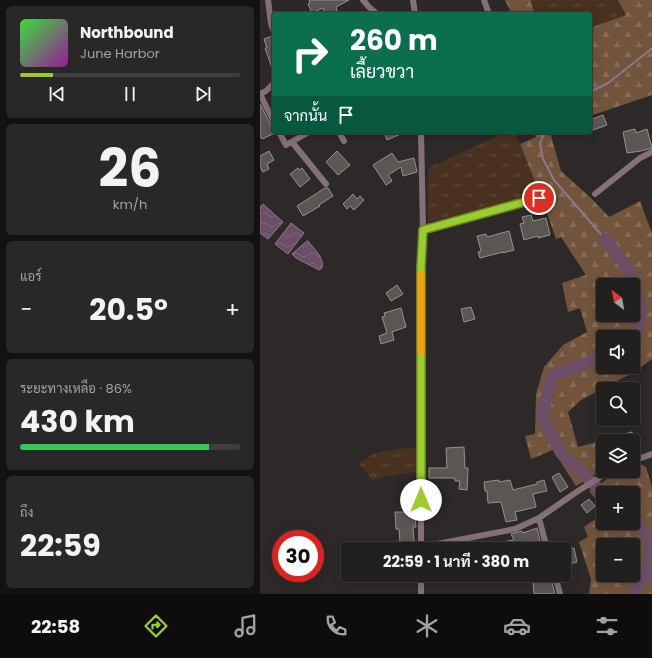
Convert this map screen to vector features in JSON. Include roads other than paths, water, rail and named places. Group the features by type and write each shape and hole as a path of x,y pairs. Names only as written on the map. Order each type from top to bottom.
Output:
{"street":[{"path":"268,0 272,24"},
{"path":"363,0 368,7 375,12"},
{"path":"413,0 415,12"},
{"path":"484,0 488,12"},
{"path":"272,85 260,94 272,118"},
{"path":"280,134 286,145 306,134"},
{"path":"340,134 344,141"},
{"path":"421,542 421,267 423,230 422,134"},
{"path":"292,142 326,184"},
{"path":"595,194 640,158 652,152"},
{"path":"423,230 539,198"},
{"path":"640,458 652,454"},
{"path":"451,542 515,529 539,518 599,478"},
{"path":"539,518 545,542"},
{"path":"421,582 421,594"},
{"path":"557,582 560,594"}],"water":[{"path":"263,204 283,222 268,239 260,233 260,207"},
{"path":"291,223 304,233 288,254 275,244"},
{"path":"307,241 318,253 322,261 322,268 319,270 296,258 292,254"}],"waterway":[{"path":"592,91 608,83 652,48"},
{"path":"544,134 540,143 543,159 554,180 605,239"},
{"path":"605,239 627,267 642,311 637,330"},
{"path":"596,359 552,375 542,416 561,453 596,486"},
{"path":"632,594 648,572 652,541 640,529"}]}
